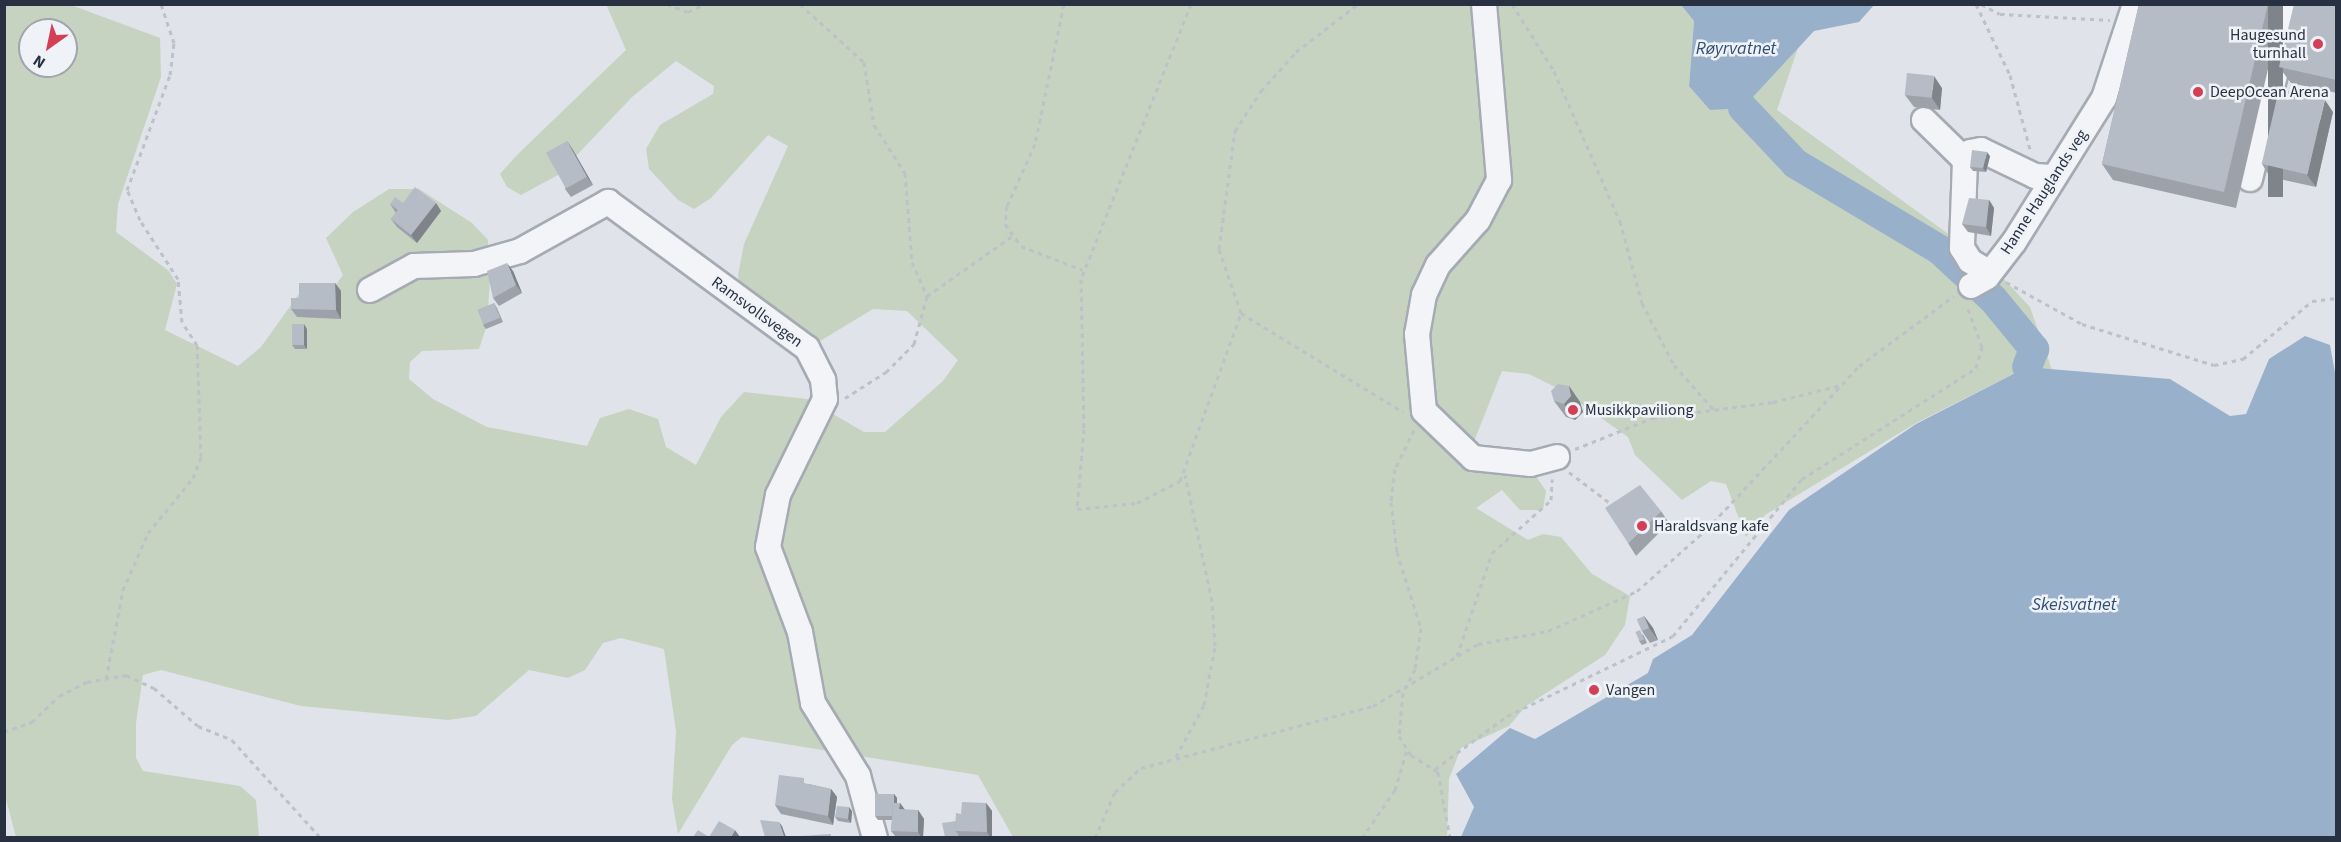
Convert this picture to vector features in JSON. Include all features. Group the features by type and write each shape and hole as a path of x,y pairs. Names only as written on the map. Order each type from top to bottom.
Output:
{"street":[{"path":"1484,4 1498,180 1478,220 1438,265 1424,295 1417,334 1421,417 1473,458 1531,465 1557,457"},
{"path":"2250,179 2292,4"},
{"name":"Hanne Hauglands veg","path":"1965,160 1962,248 1982,280 2044,176 2104,99 2132,14"},
{"path":"1923,120 1965,160 1970,152 1987,151 2044,176"},
{"name":"Ramsvollsvegen","path":"370,290 414,266 474,264 520,251 608,201 801,343 823,380 825,399"},
{"path":"825,399 772,509 768,548 800,632 813,703 858,776 875,837"}],"path":[{"path":"106,679 123,590 148,533 193,478 201,457 197,345 182,322 178,279 140,220 127,190 170,75 174,43 161,4"},
{"path":"667,4 688,12 705,4"},
{"path":"800,4 864,62 874,125 905,173 912,262 927,296 914,344 904,355 864,390 825,399"},
{"path":"1064,4 1035,144 1007,206 1005,224 1011,237 1083,270"},
{"path":"1191,4 1083,270 1084,429 1077,509 1137,503 1175,486 1185,473 1240,314 1219,249 1235,131 1261,91 1296,52 1358,4"},
{"path":"1512,4 1554,71 1620,221 1642,303 1674,365 1714,410"},
{"path":"1976,4 2025,116 2044,176"},
{"path":"1981,4 2000,14 2132,14"},
{"path":"927,296 1011,237"},
{"path":"1982,280 2082,324 2214,365 2243,359 2312,301 2337,298"},
{"path":"1095,837 1126,778 1141,768 1373,706 1403,693 1486,641 1536,635 1584,619 1648,584 1809,424 1842,384 1898,334 1958,293 1974,317 1982,347 1976,368 1802,479 1673,636 1507,716 1435,769"},
{"path":"1240,314 1421,417 1395,469 1391,502 1396,552 1421,622 1417,663 1403,693 1399,736 1407,750 1435,769 1450,814 1450,837"},
{"path":"1557,457 1652,418 1714,410 1842,384"},
{"path":"1456,658 1492,553 1551,500 1557,457"},
{"path":"1557,457 1580,484 1610,503"},
{"path":"1175,758 1204,705 1215,646 1212,601 1185,473"},
{"path":"4,732 32,722 59,696 106,679 126,675 154,688 198,726 232,740 321,837"},
{"path":"1362,837 1395,790 1407,750"}],"green space":[{"path":"606,4 1681,5 1694,21 1689,85 1743,108 1798,48 1777,110 1990,264 2030,307 2052,370 2027,367 1916,423 1765,515 1746,537 1726,484 1711,481 1682,500 1635,455 1628,437 1563,391 1529,374 1502,371 1463,469 1533,472 1546,491 1543,510 1520,510 1502,490 1476,508 1528,540 1543,534 1561,537 1592,574 1630,596 1625,625 1605,655 1526,706 1509,726 1461,748 1449,779 1447,837 1013,837 978,775 742,737 732,745 678,834 672,799 676,731 664,649 621,638 603,643 585,670 568,678 529,670 476,716 448,720 301,706 161,670 143,675 136,723 136,758 143,771 240,786 256,800 259,837 16,837 4,792 4,5 71,5 160,38 161,77 118,204 116,232 169,271 177,284 165,330 238,366 261,347 301,291 330,293 343,275 326,238 353,212 389,189 419,189 472,223 488,240 490,279 487,325 479,349 422,351 410,362 409,379 433,399 487,427 587,446 600,418 629,409 658,419 666,447 696,465 721,417 744,392 807,399 864,432 885,432 943,381 958,360 907,311 873,309 802,352 742,304 738,275 744,244 788,146 768,135 711,198 694,209 678,200 649,169 646,149 660,125 713,94 714,86 676,61 632,97 558,175 521,195 507,187 500,174 626,50"}],"water":[{"name":"Røyrvatnet","path":"1681,5 1874,5 1859,22 1814,31 1743,108 1710,110 1689,86 1694,21"},
{"name":"Skeisvatnet","path":"2305,336 2330,345 2336,378 2336,837 1461,837 1474,807 1456,774 1510,728 1535,739 1648,673 1653,659 1692,635 1789,510 1916,424 2027,367 2170,379 2230,416 2246,414 2269,359"}],"building":[{"name":"DeepOcean Arena","path":"2139,4 2268,4 2224,192 2102,164"},
{"name":"Haugesund turnhall","path":"2294,4 2337,4 2337,80 2279,67"},
{"path":"1907,73 1934,76 1932,98 1905,95"},
{"path":"2279,89 2325,100 2307,175 2262,164"},
{"path":"567,141 587,177 566,188 546,153"},
{"path":"1972,150 1987,152 1983,168 1970,167"},
{"path":"415,187 436,203 411,235 391,219 398,210 390,204 395,197 403,203"},
{"path":"1969,198 1989,200 1986,227 1962,224"},
{"path":"507,263 516,285 493,298 487,271"},
{"path":"299,283 335,283 336,310 291,309 291,298 299,298"},
{"path":"494,303 500,318 483,325 477,310"},
{"path":"292,324 304,324 304,345 292,345"},
{"path":"1558,384 1569,386 1571,396 1564,404 1554,401 1551,391"},
{"path":"1640,485 1661,511 1628,543 1605,508"},
{"path":"1644,616 1649,628 1642,631 1637,619"},
{"path":"1640,630 1644,639 1639,641 1635,632"},
{"path":"779,775 804,778 804,783 831,789 828,816 775,805"},
{"path":"875,794 894,794 892,816 875,816"},
{"path":"962,802 986,803 987,832 955,831 956,813 961,814"},
{"path":"893,803 900,803 899,809 918,810 918,832 891,831"},
{"path":"837,806 849,807 848,819 835,817"},
{"path":"760,820 779,822 784,837 765,837"},
{"path":"719,821 735,830 731,837 709,837"},
{"path":"956,821 955,831 958,837 945,837 942,823"},
{"path":"698,830 709,837 693,837"},
{"path":"831,834 831,837 787,837"}],"waterway":[{"path":"1743,108 1796,164 1940,250 1993,299 2034,349 2027,367"}],"place":[{"name":"Haugesund turnhall","path":"2318,44"},
{"name":"DeepOcean Arena","path":"2198,92"},
{"name":"Musikkpaviliong","path":"1573,410"},
{"name":"Haraldsvang kafe","path":"1642,526"},
{"name":"Vangen","path":"1594,690"}]}
